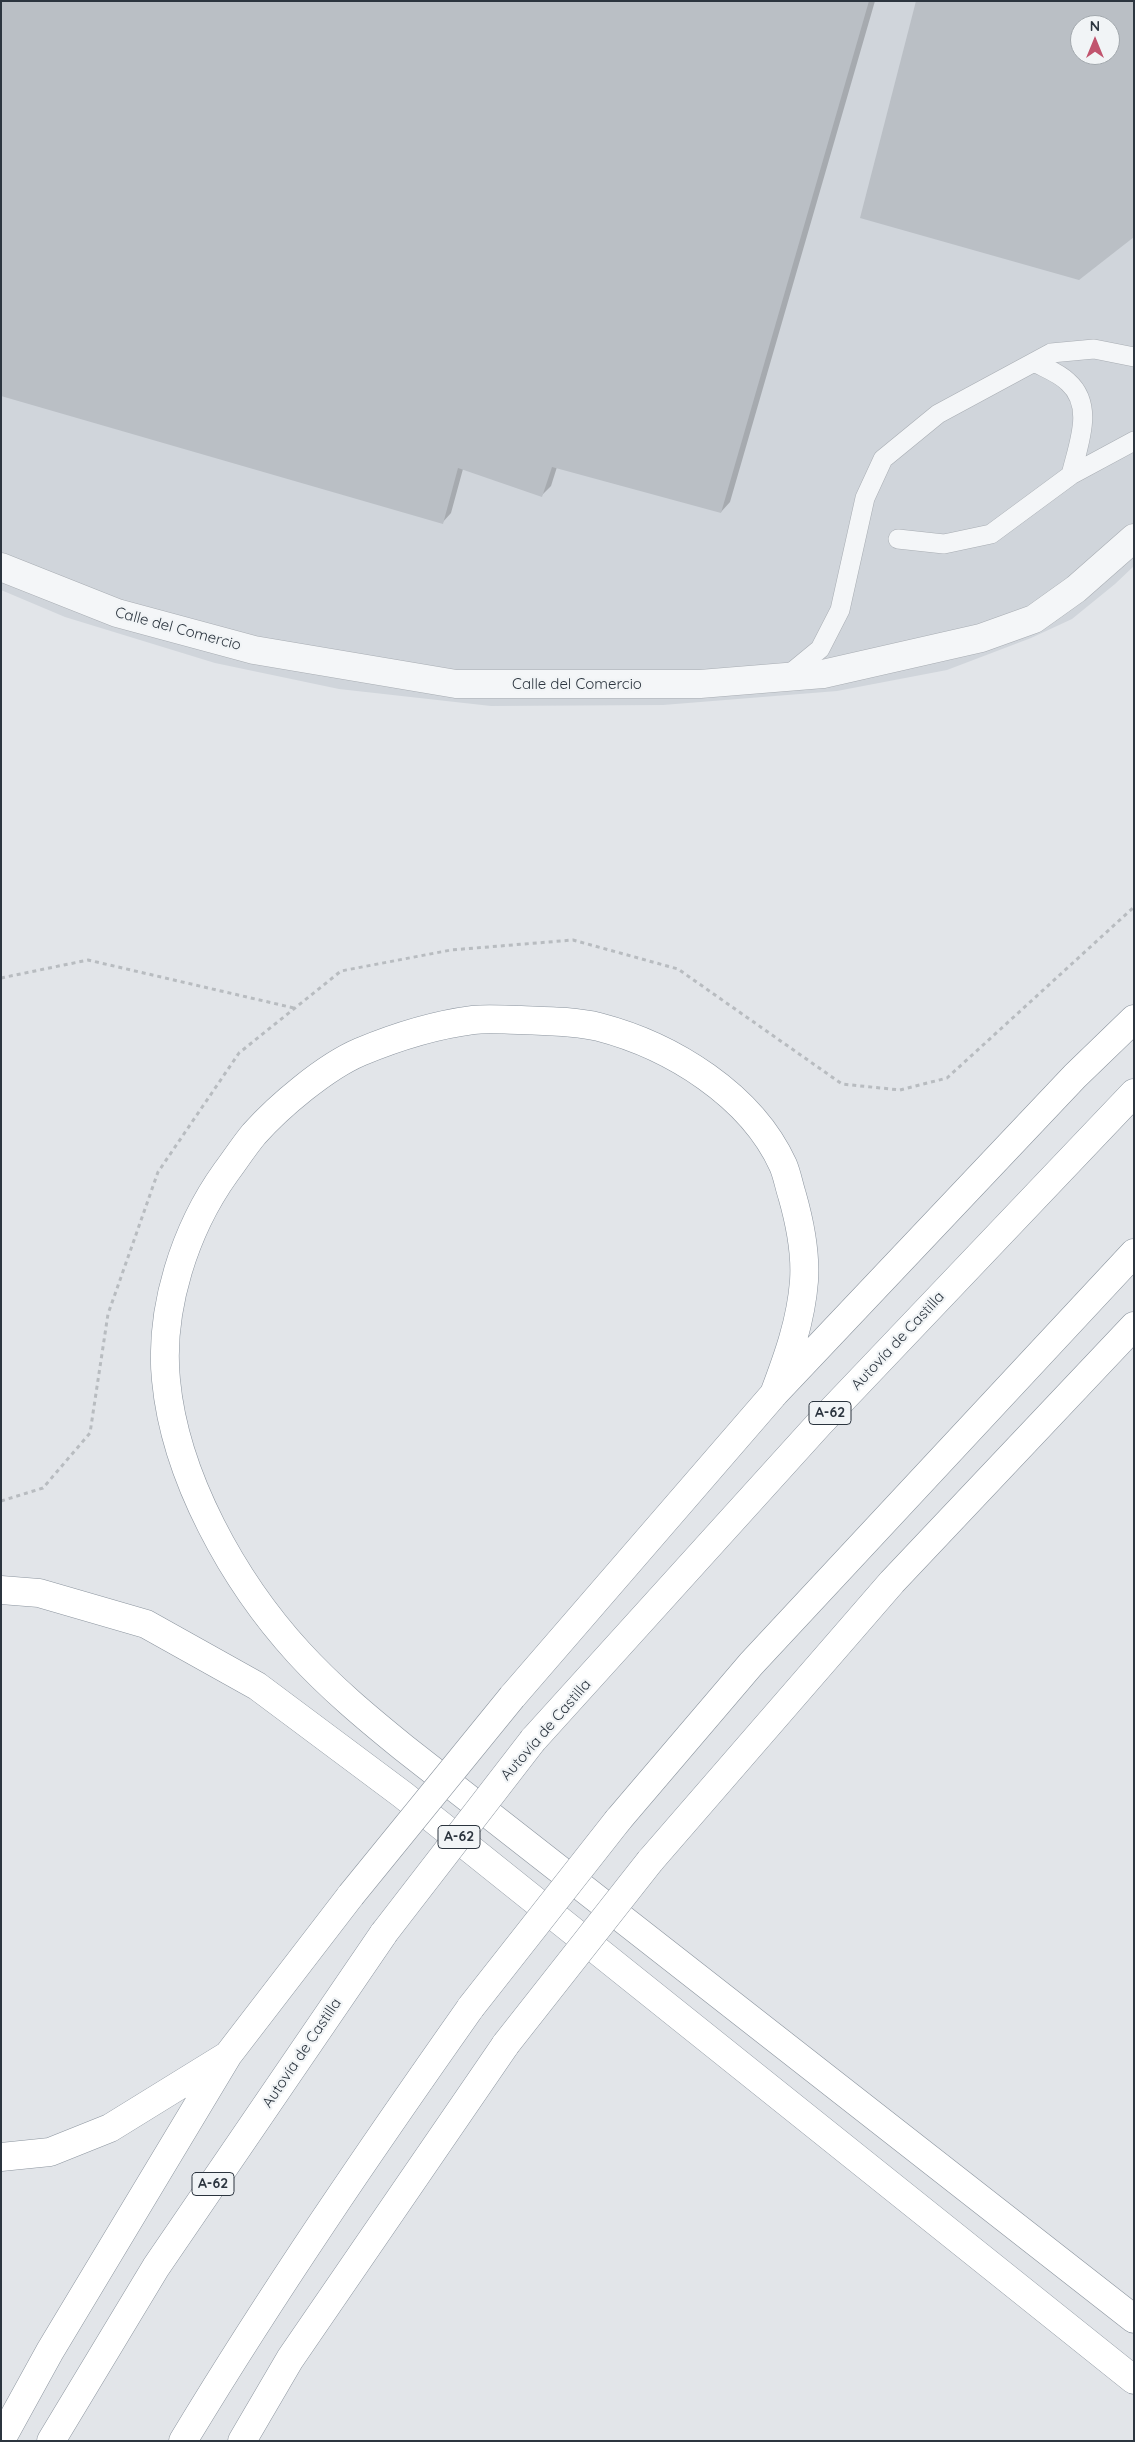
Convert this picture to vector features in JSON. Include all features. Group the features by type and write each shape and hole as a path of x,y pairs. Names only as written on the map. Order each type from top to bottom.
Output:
{"highway":[{"path":"1,2440 50,2351 228,2055 351,1895 512,1697 774,1394 1075,1076 1134,1019"},
{"path":"774,1394 797,1332 805,1278 802,1227 783,1166 760,1129 732,1098 695,1069 658,1048 606,1030 558,1022 476,1020 418,1031 356,1054 308,1084 254,1134 212,1192 182,1258 167,1322 166,1379 177,1438 206,1516 241,1579 296,1650 349,1704 411,1754 1134,2320"},
{"name":"Autovía de Castilla","path":"51,2441 156,2267 384,1933 533,1740 819,1424 1134,1093"},
{"path":"183,2441 243,2340 347,2184 471,2007 618,1820 751,1664 1134,1254"},
{"path":"242,2441 290,2359 506,2044 650,1861 892,1582 1134,1326"},
{"path":"1,1590 39,1593 146,1624 256,1686 403,1795 1134,2380"},
{"path":"1,2157 50,2152 110,2128 228,2055"}],"street":[{"name":"Calle del Comercio","path":"1,567 117,613 254,650 456,684 700,684 823,674 981,638 1034,619 1076,589 1134,538"}],"lane":[{"path":"786,677 820,648 840,610 865,498 883,459 938,414 1051,353 1094,349 1134,357"},
{"path":"1034,362 1068,382 1081,402 1084,421 1071,474"},
{"path":"898,539 944,544 991,534 1071,474 1134,442"}],"path":[{"path":"1,1501 43,1488 90,1433 108,1314 158,1172 239,1053 341,971 451,950 574,940 678,969 842,1084 900,1090 947,1078 1134,907"},
{"path":"1,978 88,960 295,1008"}],"shaded area":[{"path":"1,1 1134,1 1134,566 1072,619 1031,638 947,670 837,691 663,705 491,706 339,689 215,663 65,617 1,590"}],"building":[{"path":"1,1 869,1 721,513 552,467 542,497 458,468 443,524 1,396"},
{"path":"916,1 1134,1 1134,237 1079,280 860,218"}]}
